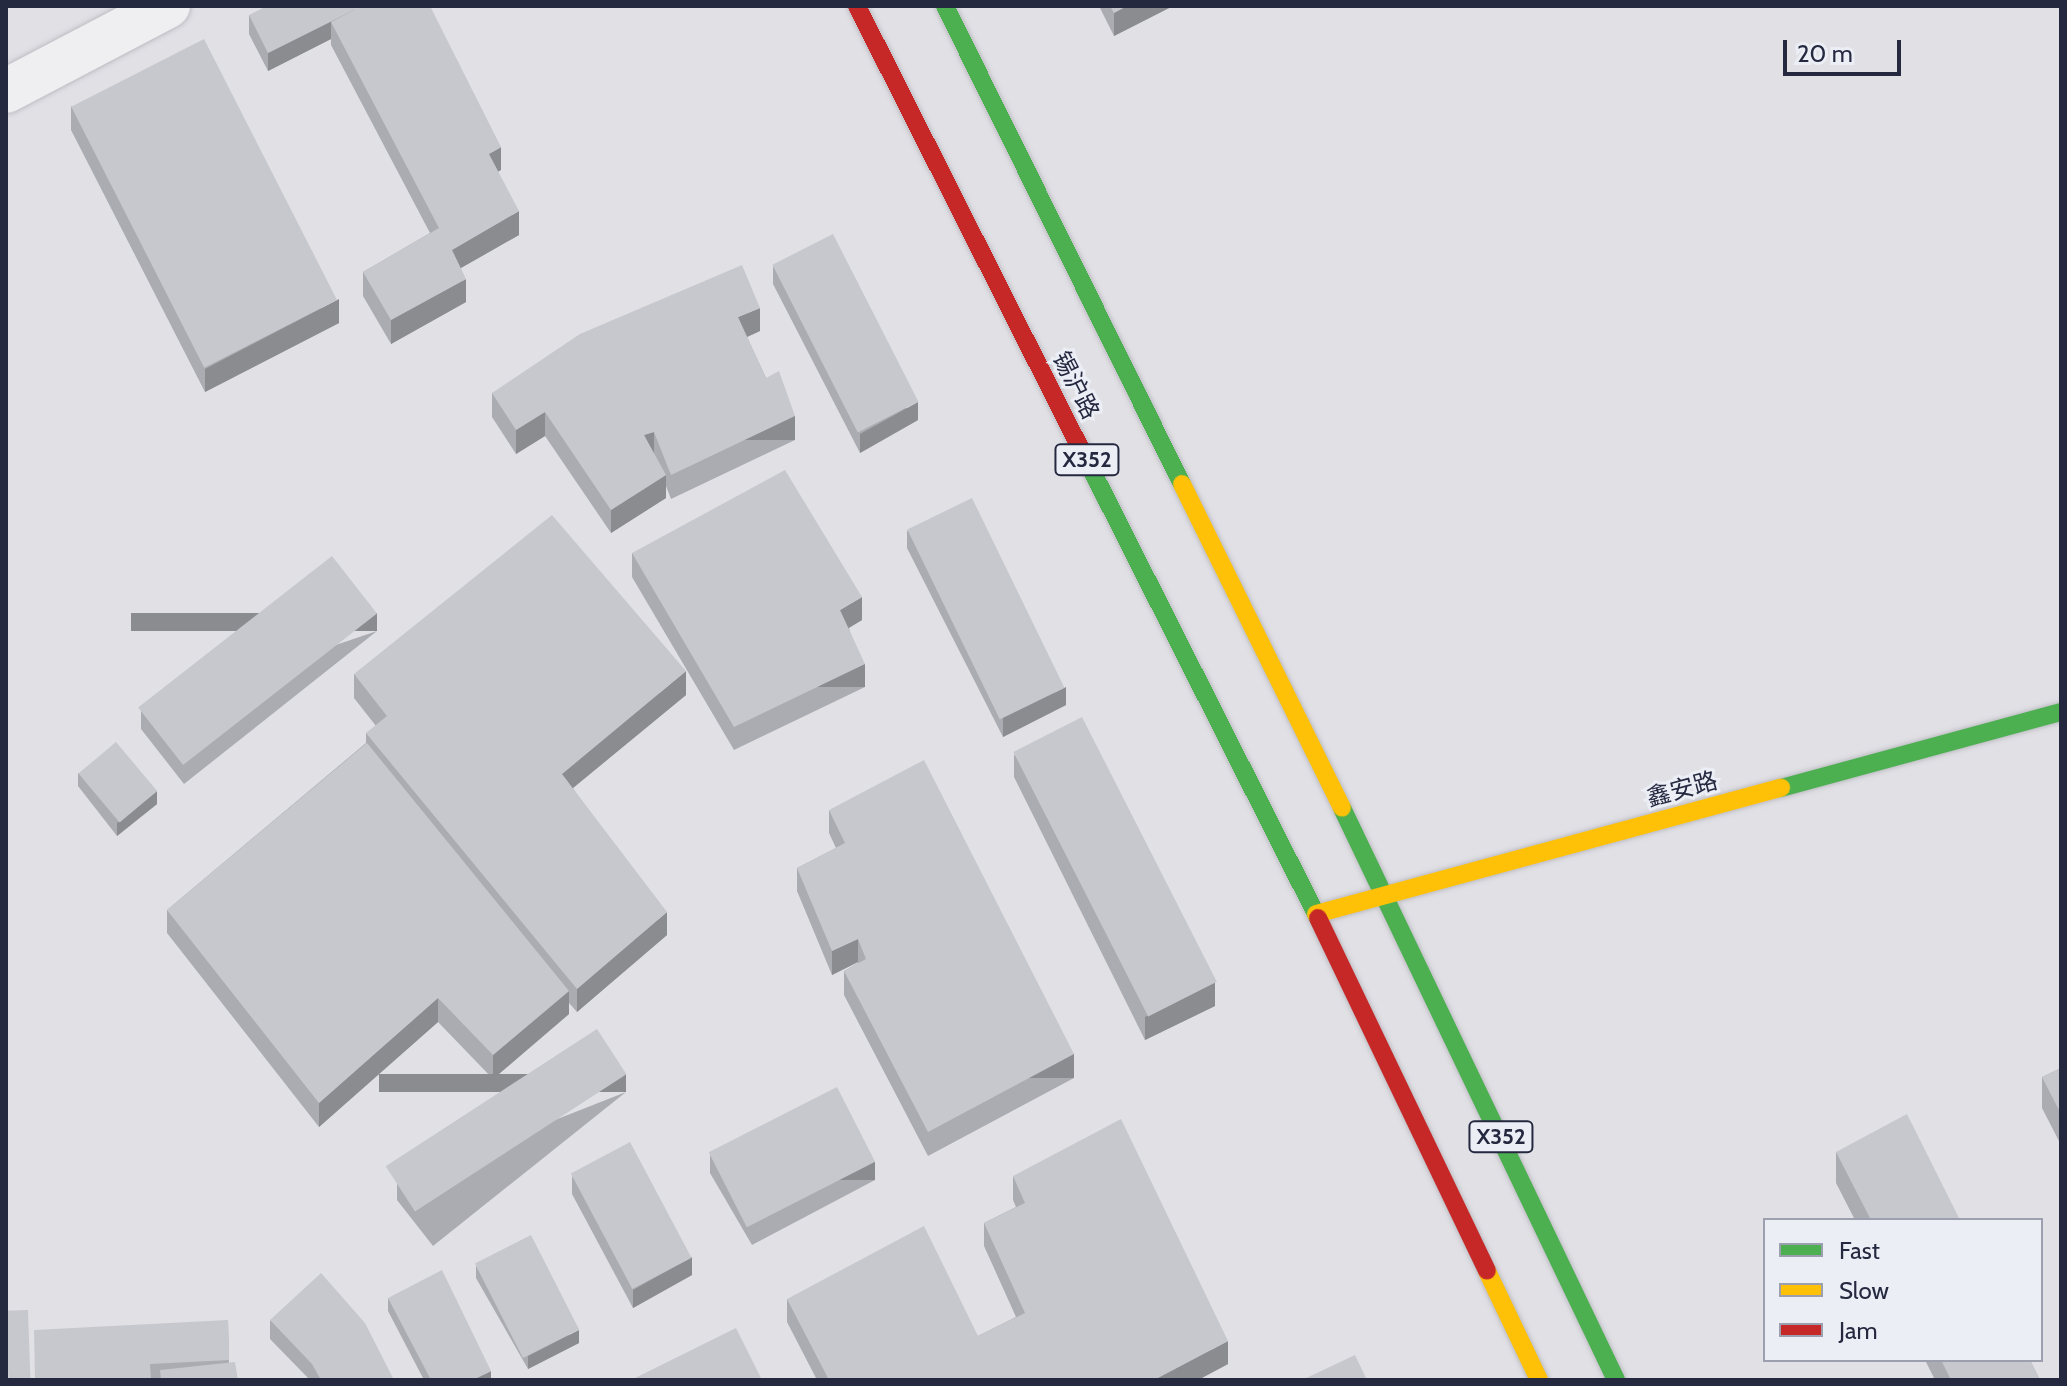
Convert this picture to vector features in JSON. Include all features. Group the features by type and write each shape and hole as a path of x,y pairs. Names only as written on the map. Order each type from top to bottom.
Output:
{"main road":[{"name":"锡沪路","path":"857,6 1316,914"},
{"name":"X352","path":"945,6 1385,895 1616,1380"},
{"name":"鑫安路","path":"1316,914 2061,712"},
{"name":"X352","path":"1316,914 1539,1380"}],"street":[{"path":"6,91 168,6"}],"building":[{"path":"267,6 362,6 268,53 249,15"},
{"path":"362,6 430,6 501,147 489,154 519,211 452,250 466,279 391,320 363,272 439,228 331,22"},
{"path":"1110,6 1127,6 1114,13"},
{"path":"204,39 337,300 204,368 71,107"},
{"path":"833,234 918,402 858,432 772,265"},
{"path":"742,265 760,308 738,317 766,378 779,371 795,416 671,475 654,432 644,435 666,475 611,510 545,412 516,430 492,393 580,334"},
{"path":"785,470 862,597 840,610 865,664 734,727 632,553"},
{"path":"972,498 1064,688 1000,719 907,530"},
{"path":"552,515 686,671 562,774 667,912 577,989 366,733 387,716 354,674"},
{"path":"332,556 377,614 183,765 138,707"},
{"path":"1082,717 1217,982 1148,1017 1013,752"},
{"path":"116,742 157,791 120,823 78,773"},
{"path":"367,743 569,991 493,1055 438,998 319,1103 167,910"},
{"path":"924,760 1074,1054 928,1132 844,971 866,959 858,939 832,951 797,868 845,843 829,810"},
{"path":"597,1029 626,1074 415,1212 386,1166"},
{"path":"2061,1068 2061,1114 2042,1077"},
{"path":"837,1087 875,1162 747,1227 709,1152"},
{"path":"1907,1114 1959,1218 1870,1218 1836,1152"},
{"path":"1121,1119 1228,1341 1154,1380 829,1380 787,1299 924,1226 978,1336 1025,1313 984,1223 1025,1203 1013,1176"},
{"path":"630,1142 692,1258 632,1289 571,1173"},
{"path":"531,1235 579,1329 523,1358 475,1264"},
{"path":"442,1270 491,1371 473,1380 431,1380 388,1298"},
{"path":"321,1273 365,1323 394,1380 321,1380 312,1364 270,1320"},
{"path":"28,1310 30,1380 8,1380 6,1311"},
{"path":"228,1320 229,1360 150,1364 151,1380 35,1380 34,1330"},
{"path":"736,1328 762,1380 631,1380"},
{"path":"1355,1355 1367,1380 1302,1380"},
{"path":"235,1362 238,1380 161,1380 160,1370"},
{"path":"1942,1362 2031,1362 2040,1380 1951,1380"}],"traffic: fast":[{"path":"945,6 1182,484"},
{"path":"1081,449 1318,918"},
{"path":"1781,788 2061,712"},
{"path":"1342,808 1616,1380"}],"traffic: slow":[{"path":"1182,484 1342,808"},
{"path":"1316,914 1781,788"},
{"path":"1487,1271 1539,1380"}],"traffic: jam":[{"path":"857,6 1081,449"},
{"path":"1318,918 1487,1271"}]}
